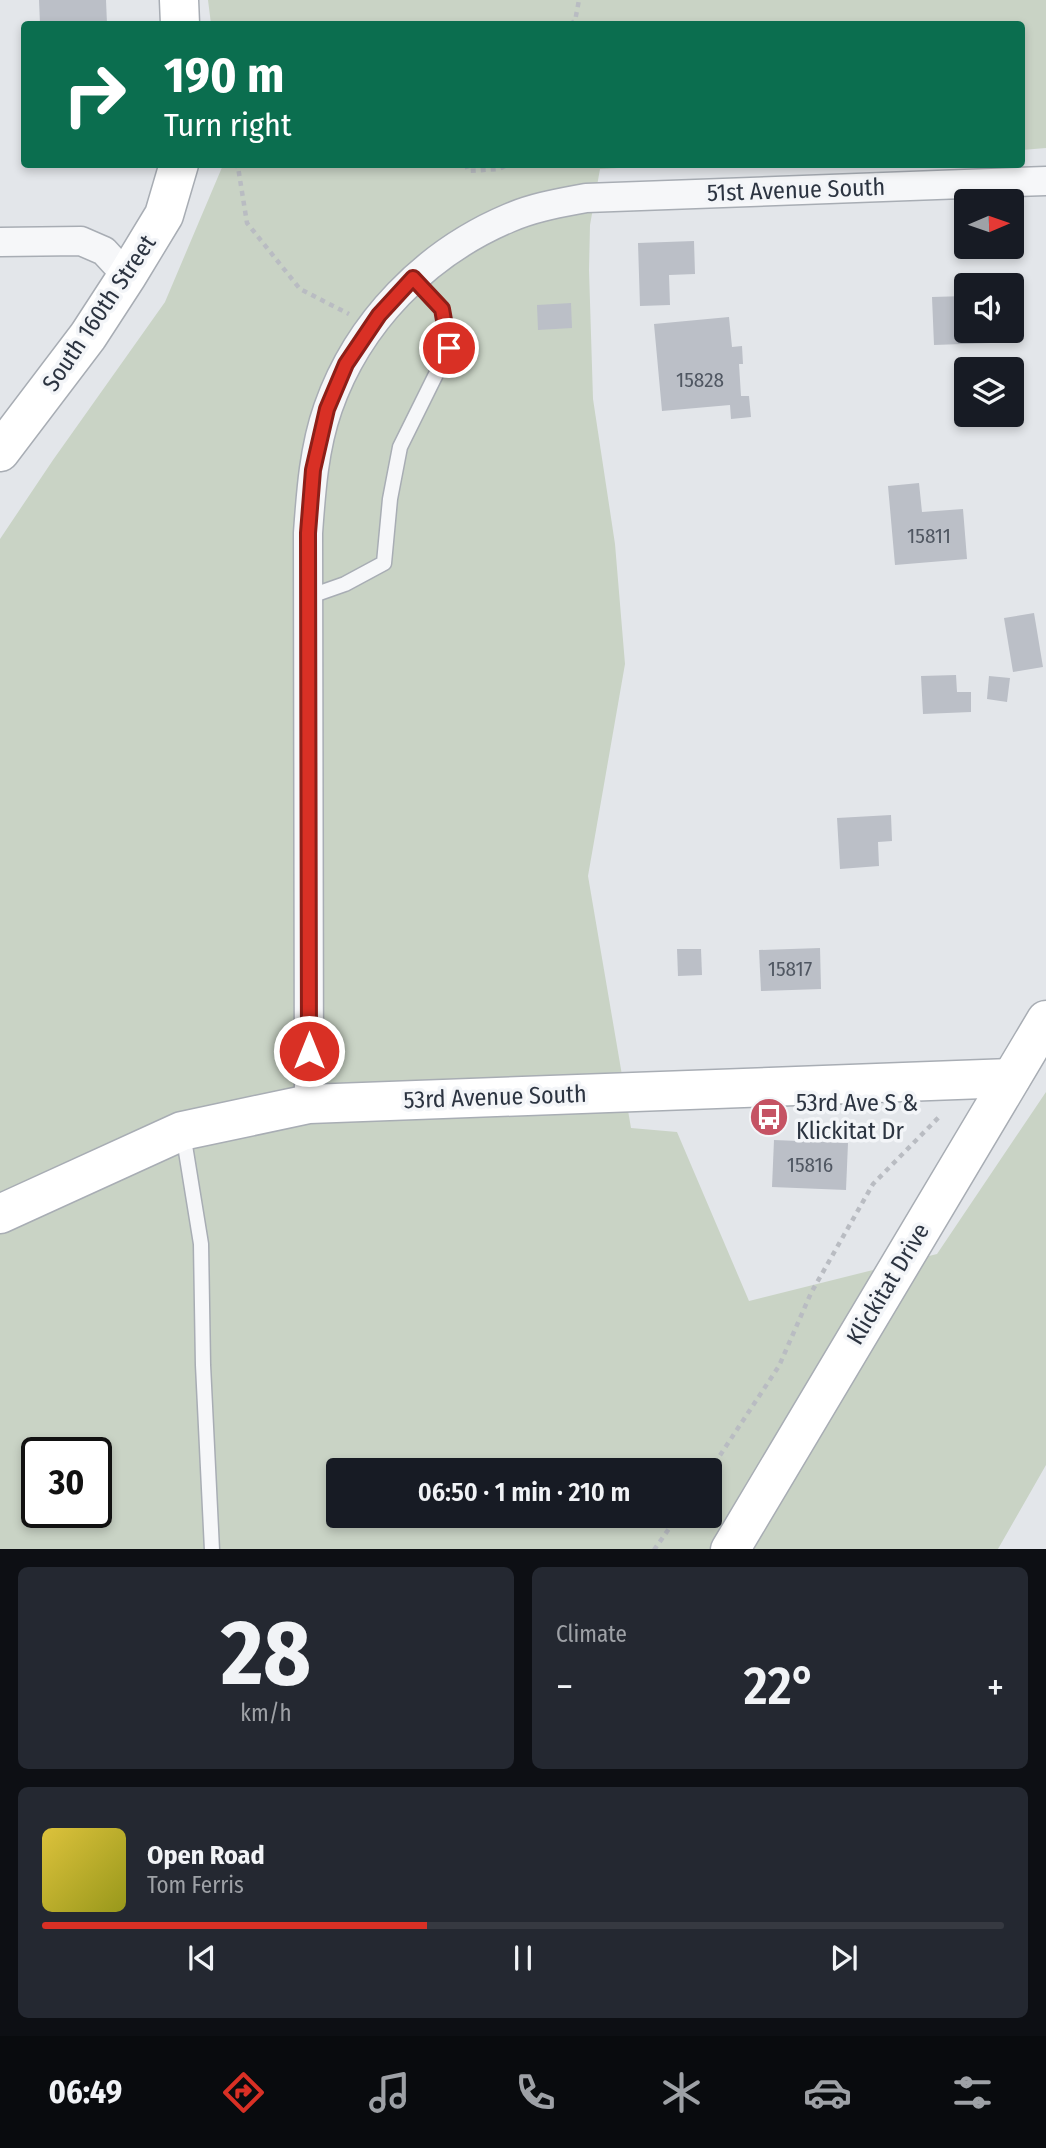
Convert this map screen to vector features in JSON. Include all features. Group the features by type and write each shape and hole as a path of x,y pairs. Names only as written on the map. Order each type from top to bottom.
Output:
{"street":[{"path":"178,0 180,21"},
{"name":"South 160th Street","path":"0,452 88,336 127,276 164,215 178,168"},
{"name":"51st Avenue South","path":"309,1104 308,533 313,470 327,409 346,364 379,315 413,278 446,252 478,232 547,205 586,198 1046,181"},
{"path":"0,242 81,241 104,251 127,276"},
{"name":"Klickitat Drive","path":"730,1549 1046,1020"},
{"name":"53rd Avenue South","path":"0,1214 182,1132 309,1104 1011,1078"}],"lane":[{"path":"308,597 345,584 384,564 390,499 400,447 449,348 442,309 413,278"},
{"path":"182,1132 201,1244 203,1366 212,1549"}],"path":[{"path":"575,21 579,0"},
{"path":"238,168 247,223 300,289 372,326"},
{"path":"467,168 468,171 502,168"},
{"path":"718,1458 779,1366 811,1293 873,1184 939,1118"},
{"path":"654,1549 669,1528"}],"green space":[{"path":"208,0 1046,0 1046,148 1025,150 1025,21 211,21"},
{"path":"222,168 619,168 600,169 590,225 589,270 593,399 615,544 625,664 588,876 631,1128 677,1132 749,1301 937,1254 1046,1092 1046,1465 998,1549 0,1549 0,539 165,302"}],"building":[{"path":"39,0 106,0 107,21 40,21"},
{"path":"694,241 695,274 669,275 670,305 640,306 638,243"},
{"path":"954,296 954,343 991,343 934,345 932,297"},
{"path":"571,303 572,328 538,330 537,305"},
{"path":"729,317 732,347 742,346 743,364 739,364 741,396 749,396 751,417 731,419 730,405 662,411 654,324"},
{"path":"919,483 922,512 963,509 967,559 895,565 888,486"},
{"path":"1034,613 1043,667 1013,672 1004,618"},
{"path":"956,675 957,692 971,692 971,712 923,714 921,676"},
{"path":"989,676 1010,678 1007,702 987,699"},
{"path":"891,815 892,841 878,842 879,866 840,869 837,818"},
{"path":"820,948 821,989 761,991 759,950"},
{"path":"677,949 701,949 702,975 678,976"},
{"path":"774,1140 848,1143 846,1190 772,1187"}],"place":[{"name":"53rd Ave S & Klickitat Dr","path":"769,1117"}],"route":[{"path":"309,1051 308,533 313,470 327,409 346,364 379,315 413,278 442,309 449,348"}]}
